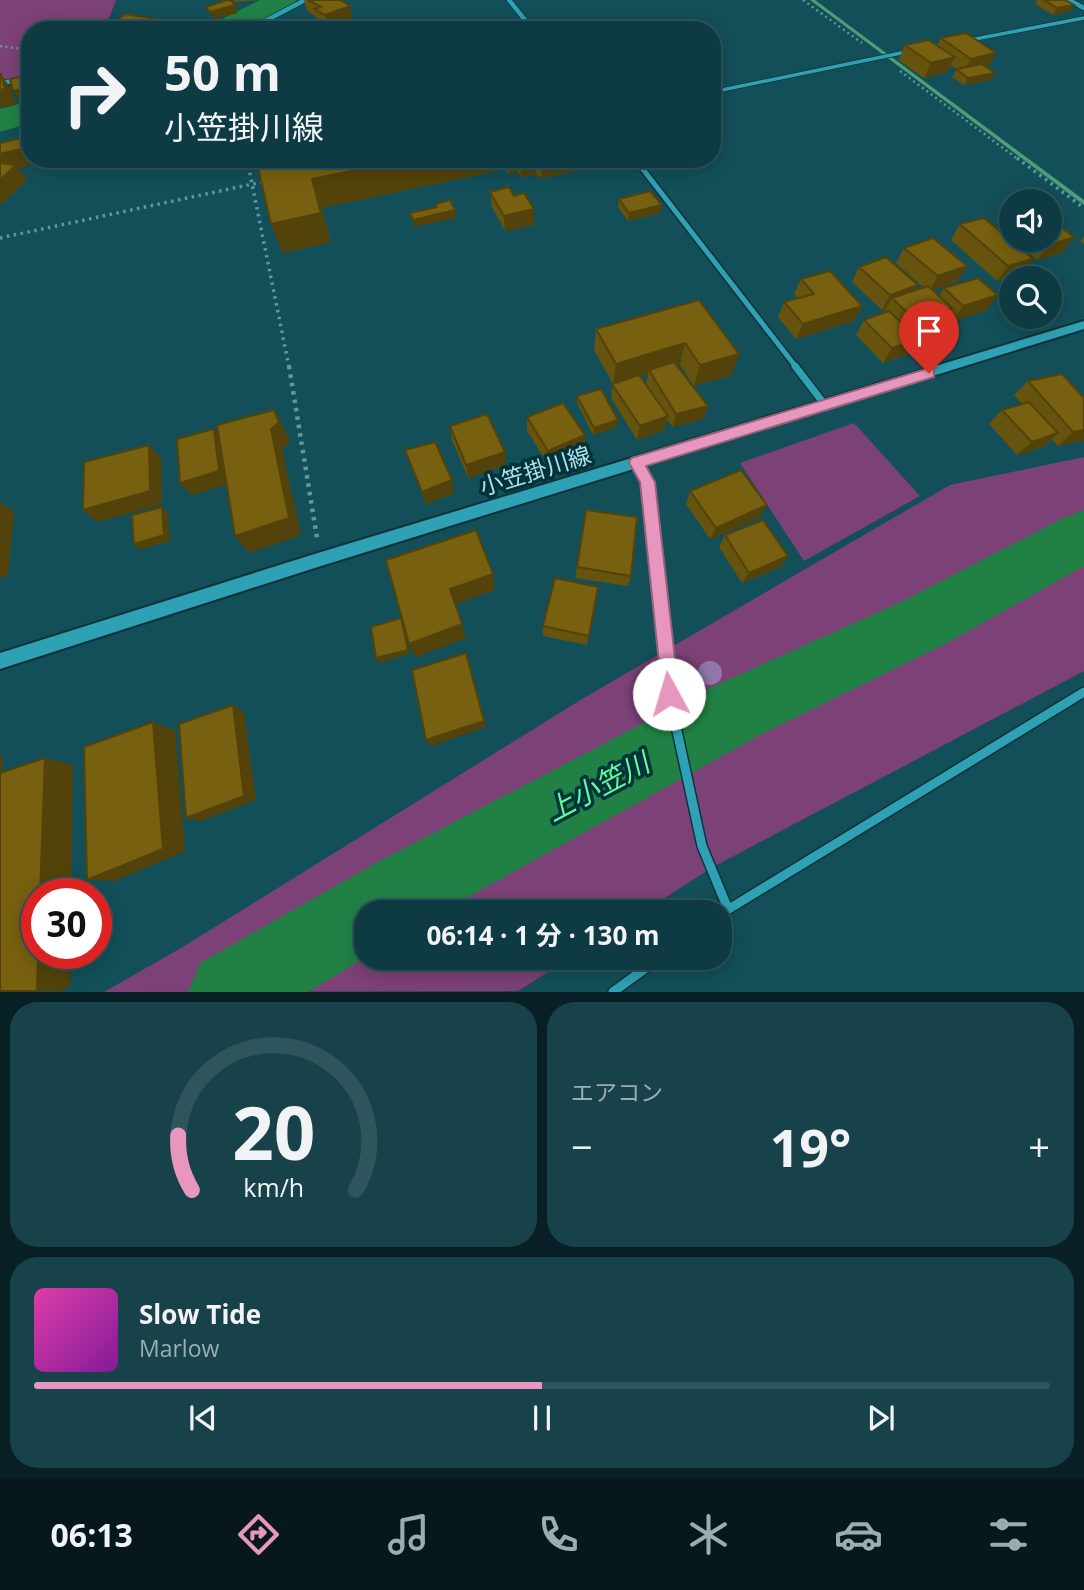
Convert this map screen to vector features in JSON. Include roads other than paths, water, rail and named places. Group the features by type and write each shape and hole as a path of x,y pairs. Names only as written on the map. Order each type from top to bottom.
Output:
{"main road":[{"name":"小笠掛川線","path":"0,661 321,559 1084,325"}],"street":[{"path":"265,21 305,0"},
{"path":"509,0 526,21"},
{"path":"1069,0 1084,8"},
{"path":"0,83 21,80"},
{"path":"642,168 825,405"},
{"path":"636,463 647,482 669,694 702,845 720,900"},
{"path":"732,907 1084,692"},
{"path":"613,992 643,970"}],"lane":[{"path":"958,42 1084,18"},
{"path":"721,90 918,50"}],"waterway":[{"path":"241,21 283,0"},
{"path":"812,0 1084,203"},
{"path":"0,121 21,114"},
{"name":"上小笠川","path":"229,992 403,890 738,710 925,622 1084,536"}]}
